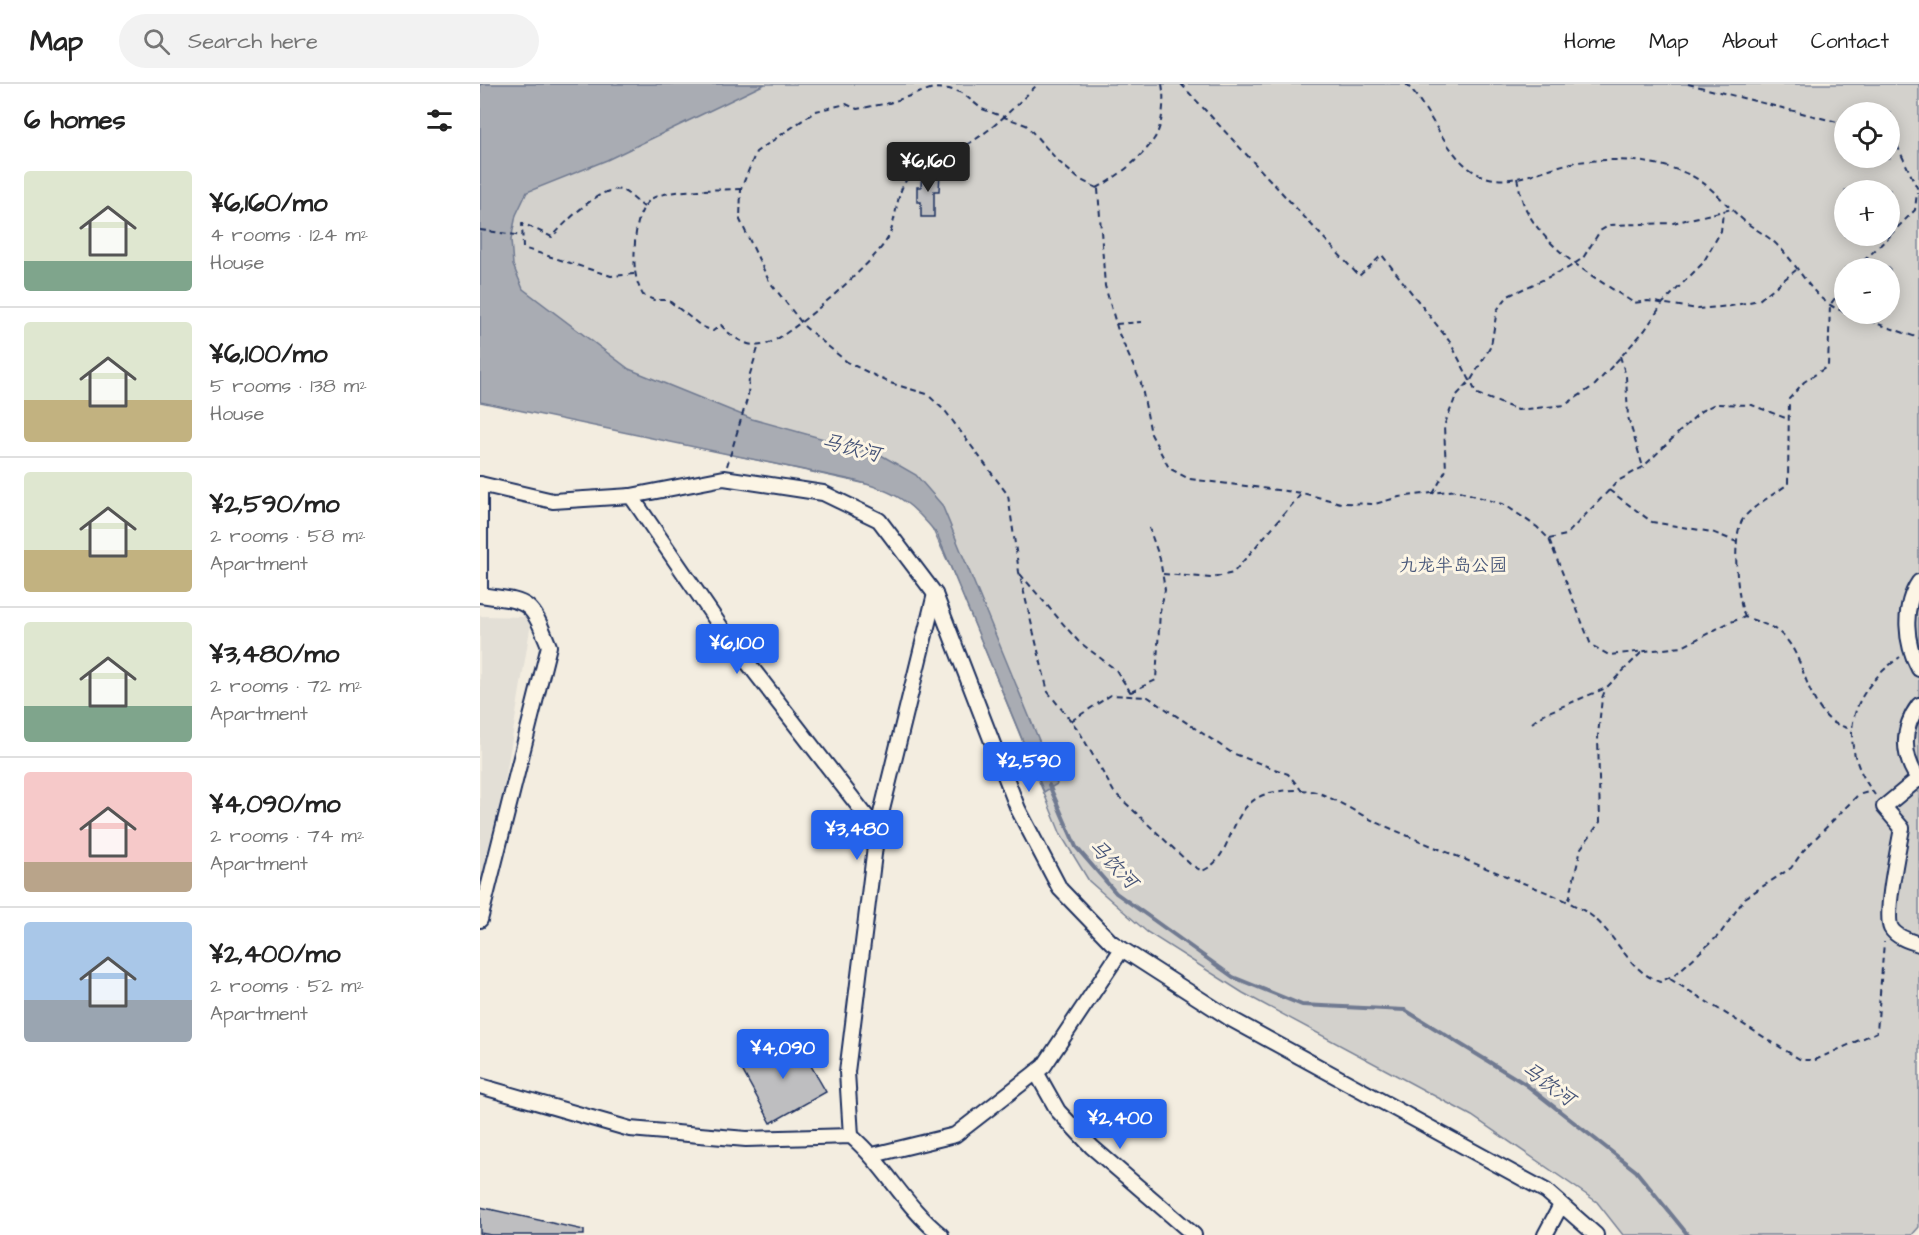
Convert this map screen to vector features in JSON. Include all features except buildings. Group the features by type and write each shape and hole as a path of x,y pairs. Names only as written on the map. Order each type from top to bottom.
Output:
{"street":[{"path":"480,920 549,646 535,611 517,600 480,595 480,484 553,501 631,496 724,478 823,493 879,520 935,594 1018,809 1060,890 1111,942 1231,1019 1546,1191 1596,1235"},
{"path":"631,496 727,636 877,830"},
{"path":"1919,582 1907,616 1909,650 1919,669"},
{"path":"851,1136 848,1072 877,830 935,594"},
{"path":"1919,705 1912,714 1906,731 1905,750 1911,768 1919,779 1884,807 1902,828 1888,914 1891,928 1903,939 1919,944"},
{"path":"873,1155 955,1135 1044,1066 1122,949"},
{"path":"1036,1072 1058,1111 1092,1147 1194,1235"},
{"path":"480,1086 630,1129 746,1139 851,1136 873,1155 923,1221 940,1235"},
{"path":"1545,1235 1562,1205"}],"path":[{"path":"741,189 664,194 651,198 644,207 636,230 634,274 643,296 654,300 668,300 700,326 713,331 721,326 738,340 759,345 769,344 834,296 887,241 907,179 922,167 976,139 1003,118 1038,84"},
{"path":"1097,188 1115,179 1155,139 1161,118 1162,84"},
{"path":"1180,84 1359,276 1382,255 1450,342 1476,394 1518,410 1565,405 1595,385 1646,330 1663,303 1703,263 1721,231 1723,212"},
{"path":"1406,84 1417,95 1458,158 1480,175 1504,180 1576,162 1657,163 1709,186 1732,209 1779,246 1816,294 1834,307"},
{"path":"1688,84 1834,121"},
{"path":"1097,188 1079,179 1059,162 1026,125 982,110 962,93 949,88 933,88 889,103 857,109 846,104 816,111 756,152 741,189 740,220 769,281 800,321 847,362 890,383 927,394 946,412 1008,495 1019,572 1048,692 1071,721 1114,792 1190,864 1202,872 1208,869 1223,849 1248,802 1270,793 1312,790 1426,844 1569,901 1592,916 1630,962 1651,979 1660,982 1670,979 1720,934 1745,898 1791,868 1803,851 1858,795 1872,791"},
{"path":"1900,152 1918,192 1915,210 1900,225"},
{"path":"1517,178 1524,206 1544,234 1575,263 1634,303 1663,303 1698,309 1759,300 1796,270"},
{"path":"1097,188 1105,286 1116,324 1141,383 1151,434 1169,468 1189,479 1302,493 1341,503 1375,504 1399,497 1456,490 1505,505 1537,527 1549,539 1591,645 1609,655 1682,647 1728,623 1745,617 1777,631 1791,645 1808,689 1819,707 1832,722 1852,730"},
{"path":"634,274 611,276 567,260 523,248 522,223 552,237 570,217 611,191 621,190 644,207"},
{"path":"1433,494 1446,470 1444,426 1456,396 1471,380 1491,346 1497,310 1508,296 1583,258 1600,231 1610,225 1673,223 1732,209"},
{"path":"480,230 523,236"},
{"path":"1866,258 1879,246"},
{"path":"1745,617 1739,603 1737,542 1742,520 1788,484 1789,399 1804,382 1828,366 1830,305 1834,299"},
{"path":"1116,324 1142,322"},
{"path":"1879,324 1919,338"},
{"path":"729,459 748,396 749,378 759,345"},
{"path":"1620,356 1626,376 1628,417 1643,468"},
{"path":"1549,539 1566,535 1618,481 1643,468 1701,411 1714,404 1752,405 1788,419"},
{"path":"1609,490 1652,522 1712,531 1737,542"},
{"path":"1163,574 1212,578 1233,573 1302,493"},
{"path":"1131,693 1156,680 1160,610 1165,590 1163,574 1149,528"},
{"path":"1019,572 1078,641 1116,670 1133,696"},
{"path":"1884,807 1872,791 1858,764 1852,730 1853,711 1878,672 1909,650"},
{"path":"1532,723 1544,714 1606,688 1643,651"},
{"path":"1569,901 1581,848 1600,822 1598,735 1602,698 1606,688"},
{"path":"1071,721 1111,695 1148,697 1232,753 1287,774 1302,791"},
{"path":"1670,979 1792,1055 1801,1060 1815,1060 1877,1032 1884,942 1896,933"}],"shaded area":[{"path":"480,616 532,617 489,878 480,879"}],"green space":[{"name":"九龙半岛公园","path":"480,84 1919,84 1919,1227 1912,1235 1623,1235 1597,1202 1472,1116 1243,993 1147,932 1089,881 1061,835 957,581 924,511 894,490 480,399"}],"water":[{"path":"480,84 765,84 607,160 527,192 516,215 511,240 513,265 523,289 629,369 752,419 881,455 916,475 942,505 1057,784 1044,792 937,534 918,513 900,498 879,488 852,480 480,402"}],"waterway":[{"name":"马饮河","path":"1049,785 1076,847 1116,893 1233,977 1302,1005 1405,1010 1525,1084 1636,1171 1688,1235"}]}
